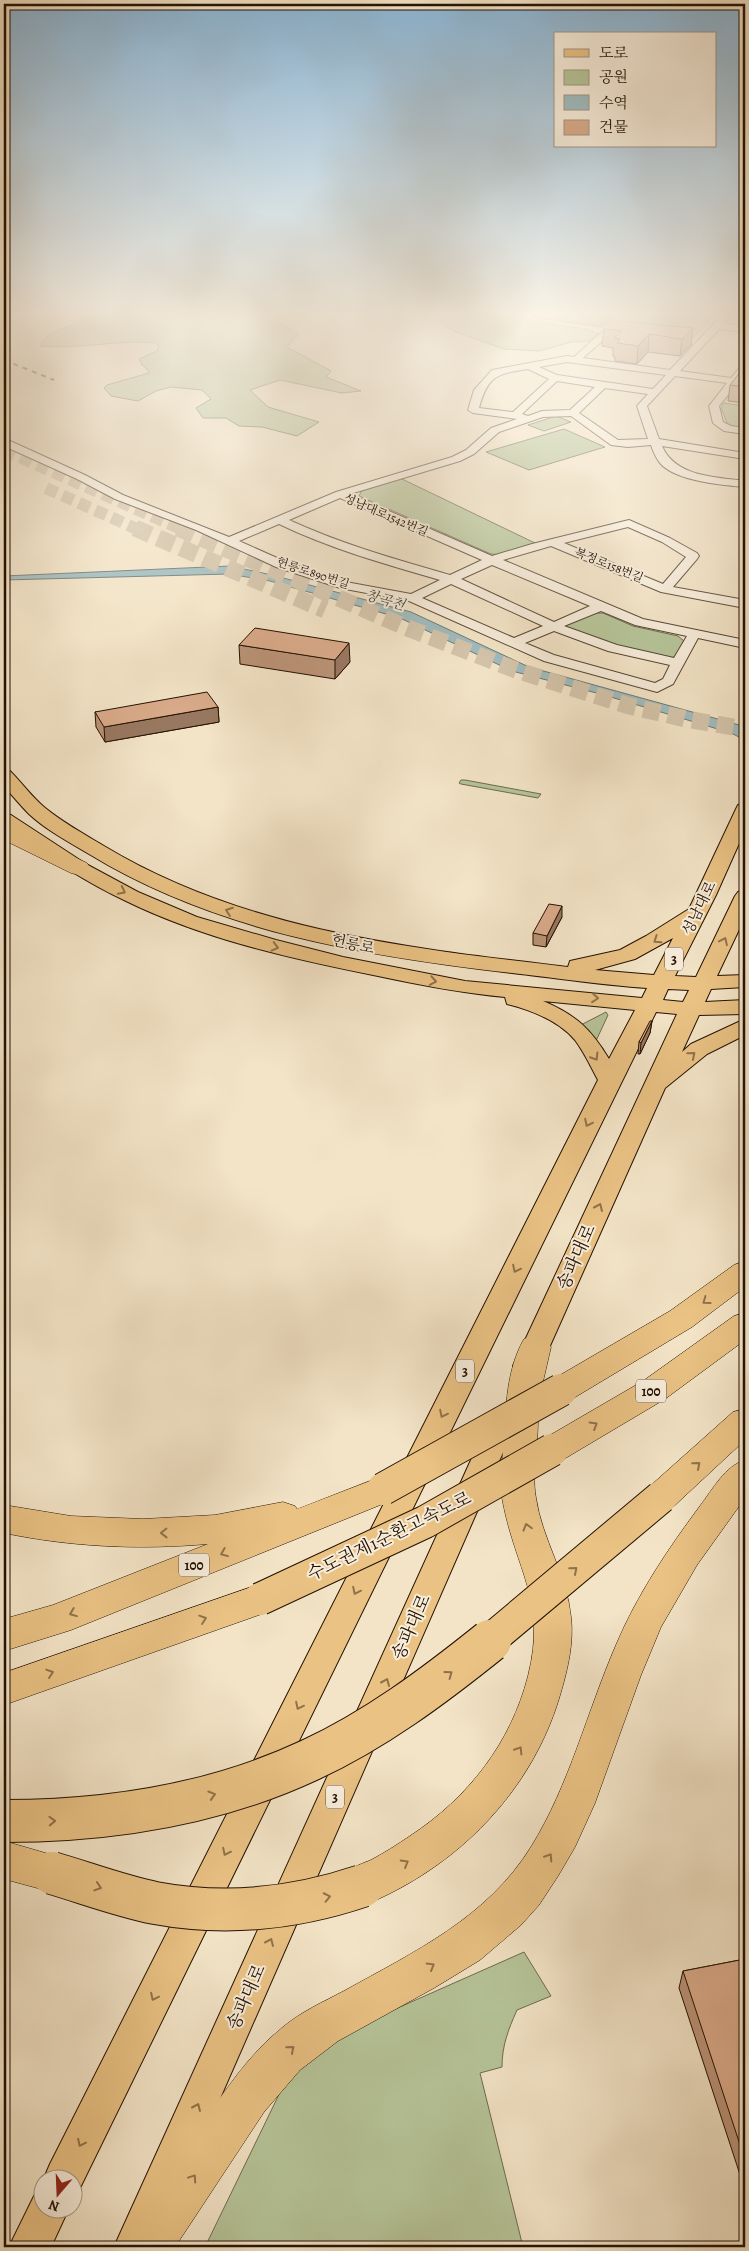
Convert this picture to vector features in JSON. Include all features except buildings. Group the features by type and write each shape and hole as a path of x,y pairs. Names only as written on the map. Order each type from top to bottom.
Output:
{"highway":[{"path":"4,832 79,868"},
{"name":"100","path":"4,1635 58,1619 383,1489 561,1390 681,1319 745,1272"},
{"name":"수도권제1순환고속도로","path":"4,1689 260,1599 425,1522 654,1390 745,1324"},
{"path":"4,1860 52,1872 133,1898 187,1908 214,1910 283,1906 340,1894 362,1886 389,1872 427,1849 482,1802 524,1743 540,1702 550,1657 553,1618 547,1587 530,1539 517,1490 522,1405 535,1347"},
{"path":"4,1821 82,1819 162,1808 217,1794 310,1759 390,1714 465,1662 661,1497 745,1421"},
{"path":"147,2247 248,2096 281,2057 315,2031 459,1949 488,1928 524,1892 553,1850 573,1812 631,1654 656,1602 702,1530 745,1473"},
{"path":"4,1519 42,1527 81,1531 180,1533 278,1518 383,1489"}],"main road":[{"name":"헌릉로","path":"4,775 37,810 107,859 147,879 195,899 239,915 289,929 385,951 661,984 703,985 745,981"},
{"path":"4,802 54,835 107,859"},
{"name":"성남대로","path":"648,1004 661,984 697,912 745,809"},
{"name":"헌릉로","path":"4,818 79,868 131,896 190,921 230,934 343,964 465,986 691,1009 745,1007"},
{"name":"3","path":"691,1009 744,900"},
{"path":"541,970 598,964 629,956 648,946 697,912"},
{"path":"465,986 527,1002 559,1017 582,1035 610,1080"},
{"name":"3","path":"69,2168 648,1004"},
{"name":"송파대로","path":"134,2247 535,1347 691,1009"},
{"path":"654,1086 699,1049 745,1026"},
{"path":"30,2247 44,2218"}],"street":[{"path":"340,494 456,459 470,452 495,430 530,418"},
{"path":"581,418 615,443 656,442 744,454"},
{"path":"647,418 664,460 675,469 705,477 745,484"},
{"path":"717,418 718,423 728,429 745,431"},
{"name":"헌릉로890번길","path":"4,442 81,477 119,497 229,541 280,564 344,585 412,598 549,658 657,688 668,681 694,634"},
{"name":"성남대로1542번길","path":"229,541 340,494 639,622 745,644"},
{"path":"280,520 316,537 360,553 450,579 573,635 613,648 677,664"},
{"name":"복정로158번길","path":"492,560 552,542 629,523 666,540 694,556 665,589"},
{"name":"복정로158번길","path":"552,542 665,589 745,604"},
{"path":"412,598 492,560"},
{"path":"514,644 554,625 602,606"}],"green space":[{"path":"226,418 306,418 319,422 297,436 262,427 239,426"},
{"path":"550,418 561,418 571,422 544,431 528,425"},
{"path":"725,418 745,418 745,429 728,425"},
{"path":"564,429 605,447 529,470 486,452"},
{"path":"400,478 535,543 504,555 491,554 359,496 362,490"},
{"path":"590,613 603,613 633,626 678,636 684,641 676,657 663,658 619,649 563,628 564,623"},
{"path":"461,780 541,794 538,798 461,784 459,783"},
{"path":"606,1012 608,1015 595,1043 577,1027"},
{"path":"524,1952 551,1996 517,2010 506,2038 502,2067 480,2073 523,2247 205,2247 286,2080 357,2026"}],"water":[{"path":"230,566 272,575 411,612 529,667 743,726 745,727 745,740 731,733 604,695 512,671 400,618 270,581 229,574 4,580 4,576"}],"tunnel":[{"path":"4,450 181,529"},
{"path":"46,488 137,529"},
{"path":"135,528 325,610"},
{"path":"178,528 405,627 516,670 629,706 686,719 745,729"}],"water label":[{"name":"창곡천","path":"385,600"}]}
